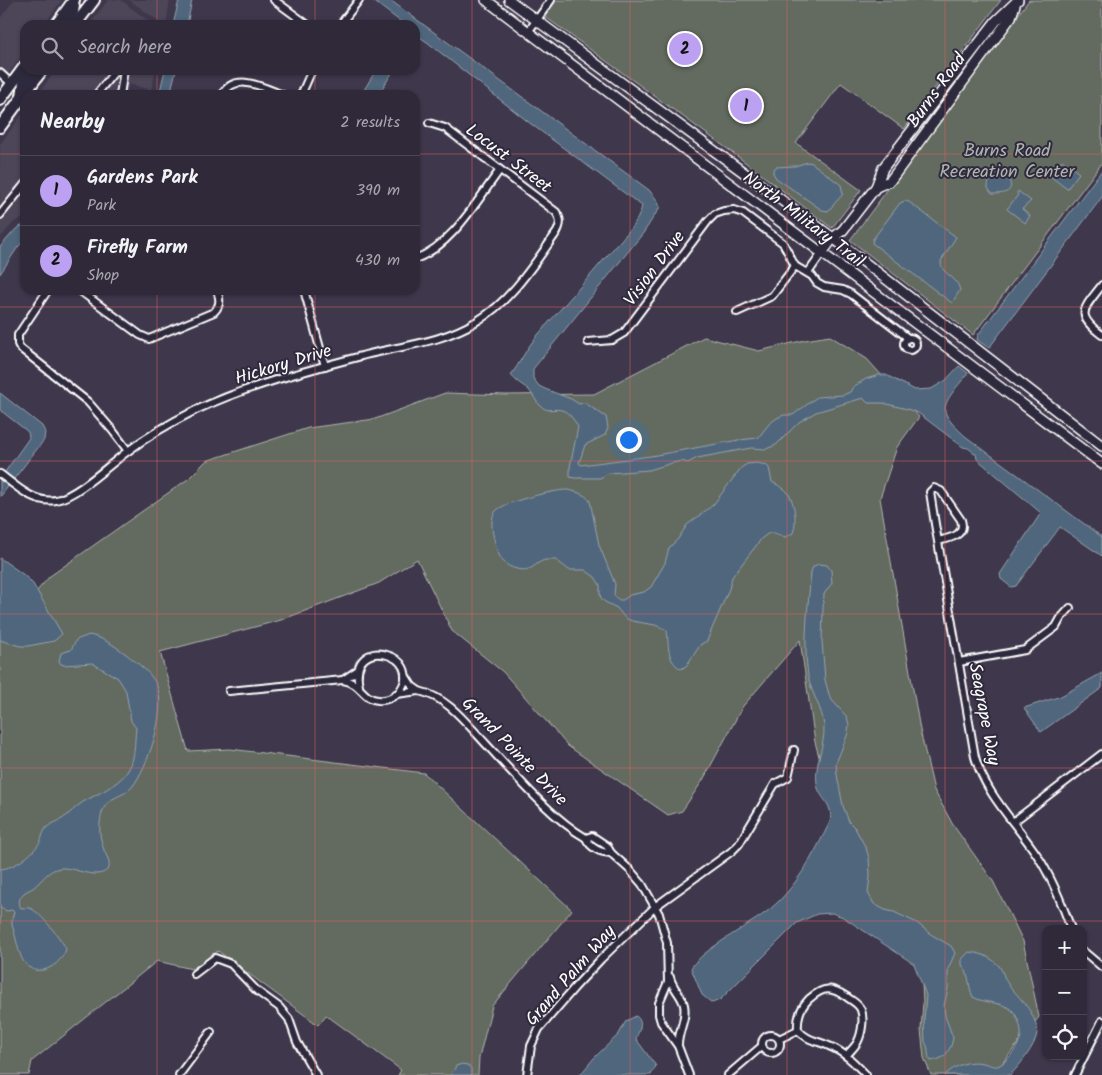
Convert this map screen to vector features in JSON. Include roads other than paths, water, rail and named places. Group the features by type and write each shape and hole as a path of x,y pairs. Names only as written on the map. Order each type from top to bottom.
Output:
{"main road":[{"path":"60,20 75,0"},
{"path":"68,20 73,12 75,0"},
{"path":"79,20 94,0"},
{"name":"North Military Trail","path":"486,0 1102,464"},
{"name":"North Military Trail","path":"509,0 833,238 1102,446"},
{"name":"Burns Road","path":"876,187 890,181 1011,18 1017,2"},
{"name":"Burns Road","path":"822,253 833,238 843,230 876,187 883,168 996,21 1017,2"},
{"path":"0,100 20,73"},
{"path":"25,90 24,83 29,75"},
{"path":"30,90 39,75"},
{"path":"0,119 12,101 14,93 12,84"},
{"path":"0,127 20,103"}],"street":[{"path":"274,0 301,20"},
{"path":"344,20 359,0"},
{"path":"528,32 551,0"},
{"path":"0,73 12,84"},
{"path":"100,90 112,75"},
{"path":"121,90 123,75"},
{"path":"303,90 310,75"},
{"path":"226,90 229,86 241,82 267,90"},
{"name":"Locust Street","path":"429,124 445,128 556,212 559,216 560,225"},
{"path":"420,257 436,249 452,234 500,170"},
{"path":"0,215 20,190"},
{"name":"Vision Drive","path":"588,342 612,340 624,333 712,217 724,211 734,210 743,213 783,243 795,266"},
{"name":"Hickory Drive","path":"0,474 36,498 45,501 59,500 74,493 128,451 167,425 213,402 262,384 325,366 449,336 479,320 502,302 518,285 558,232 560,225"},
{"path":"808,273 822,253"},
{"path":"737,312 772,296 795,266 808,273 824,287 833,290 843,290 851,294 908,338"},
{"path":"1102,285 1087,305 1084,314 1087,323 1102,335"},
{"path":"45,295 18,334 20,348 88,402 128,451"},
{"path":"87,295 140,336 149,339 214,312 219,304 219,295"},
{"path":"305,295 325,366"},
{"name":"Seagrape Way","path":"938,541 957,536 962,530 963,525 962,520 941,491 934,488 930,492 938,541 959,662 978,768 989,790 1047,872 1070,925"},
{"path":"959,662 1025,650 1033,646 1056,627 1070,608"},
{"name":"Grand Pointe Drive","path":"343,680 358,670 368,657 378,653 389,654 398,660 412,686 451,706 524,784 558,817 586,838 588,844 603,853 611,854 630,870 642,884 656,906 664,927 667,943 668,970"},
{"path":"358,670 358,686"},
{"path":"396,694 403,685 404,674"},
{"name":"Grand Pointe Drive","path":"229,691 343,680 358,686 366,696 378,700 384,700 396,694 419,691"},
{"name":"Grand Palm Way","path":"527,1075 531,1046 544,1022 601,959 656,906 739,844 775,784 788,777 794,750"},
{"path":"1013,822 1102,754"},
{"path":"1087,954 1102,967"},
{"path":"194,974 215,958 232,964 257,991 279,1006 289,1018 297,1042 316,1075"},
{"path":"668,970 668,982 659,1003 658,1015 678,1046 689,1075"},
{"path":"668,970 671,981 685,1006 684,1020 678,1037 678,1046"},
{"path":"798,1030 798,1016 804,1004 821,990 836,991 856,1003 861,1011 860,1036 858,1042 846,1056"},
{"path":"1075,1075 1102,1021"},
{"path":"779,1039 798,1030"},
{"path":"798,1030 810,1040 828,1045 846,1056 866,1075"},
{"path":"179,1075 211,1032"},
{"path":"728,1075 762,1046 763,1040 767,1035 774,1035 779,1039 780,1047 774,1053 765,1051 762,1046"}],"water":[{"path":"179,0 192,0 188,20 174,20"},
{"path":"372,0 390,0 417,20 398,20"},
{"path":"420,22 649,190 660,207 644,232 533,369 533,378 539,386 579,404 585,403 606,417 608,428 605,435 585,445 579,463 581,465 651,456 758,438 769,424 777,418 784,415 793,415 817,397 843,395 850,392 853,387 866,379 886,375 915,390 931,389 945,381 959,366 968,373 948,399 945,409 954,426 1102,537 1102,556 1060,527 1016,586 1011,587 1001,579 1000,574 1041,513 977,459 976,454 963,447 918,413 883,403 868,403 863,398 816,412 799,422 776,445 766,449 751,448 697,458 688,463 681,461 649,470 609,473 600,478 570,477 570,467 578,427 572,418 562,410 549,410 541,406 529,390 517,382 511,375 536,337 630,230 638,218 642,206 531,124 420,37"},
{"path":"164,75 175,75 171,90 160,90"},
{"path":"373,75 391,75 381,90 364,90"},
{"path":"1062,160 1079,173 1067,189 1050,176"},
{"path":"808,162 841,185 843,194 828,211 822,210 776,178 773,173 776,167 795,166"},
{"path":"1102,170 1102,197 989,348 977,340 978,335"},
{"path":"1000,176 1009,180 1010,188 1003,193 992,194 988,188 989,182"},
{"path":"1018,191 1031,201 1022,209 1030,216 1025,223 1007,209 1018,195"},
{"path":"905,201 956,237 941,261 941,266 955,281 960,290 952,303 872,243 900,203"},
{"path":"20,227 20,245 0,274 0,247"},
{"path":"0,393 42,426 45,432 44,440 0,497 0,479 29,438 28,432 0,410"},
{"path":"757,463 766,465 769,468 772,482 788,493 795,513 793,533 785,537 769,533 762,538 732,577 729,589 707,641 701,644 686,666 681,669 671,657 668,647 667,630 655,625 625,618 617,608 601,598 600,585 595,577 585,570 569,570 556,560 541,561 526,570 512,568 505,564 497,550 492,524 495,512 500,508 529,497 551,492 567,490 580,493 590,501 599,545 615,584 614,596 619,600 623,600 630,595 644,592 651,587 665,563 669,548 678,539 687,525 713,505 741,468 747,464"},
{"path":"0,558 33,584 62,634 54,641 20,646 0,640"},
{"path":"818,564 827,565 831,570 832,583 824,594 822,641 825,680 830,698 847,717 849,725 847,736 836,763 837,775 843,806 849,822 855,828 866,848 869,858 870,876 868,893 874,904 917,923 932,935 951,946 955,953 948,969 948,988 944,1006 945,1016 953,1038 945,1056 931,1061 925,1042 926,995 914,964 843,917 832,913 817,914 797,923 720,1000 712,1003 702,995 691,968 705,954 765,913 786,894 803,871 830,822 830,810 820,794 816,777 824,727 808,676 806,650 806,624 811,572 813,567"},
{"path":"89,635 104,640 126,654 152,677 157,686 159,697 158,724 150,753 138,778 129,790 112,799 105,805 103,810 100,820 100,835 109,861 109,868 99,874 67,868 56,869 21,897 19,903 21,908 29,908 36,912 51,927 66,949 59,961 54,965 48,969 35,970 24,962 20,954 12,925 14,912 0,908 0,869 23,860 37,847 48,827 123,777 130,767 133,757 136,728 131,721 126,691 118,678 92,663 64,665 59,661 61,653 71,650 76,640"},
{"path":"1102,673 1102,688 1041,732 1024,708 1061,696"},
{"path":"969,952 988,957 999,966 1008,984 1027,1006 1034,1019 1037,1033 1034,1044 1010,1075 945,1075 953,1068 967,1063 978,1062 998,1066 1013,1053 1021,1036 1019,1023 1013,1011 1004,1006 973,997 965,968 962,965 962,959"},
{"path":"636,1016 640,1024 636,1039 656,1066 651,1075 580,1075 594,1058 619,1034 626,1021"},
{"path":"462,1064 471,1068 471,1075 451,1075 456,1066"}],"place":[{"name":"Firefly Farm","path":"685,49"},
{"name":"Gardens Park","path":"746,106"}],"park label":[{"name":"Burns Road Recreation Center","path":"1007,160"}]}
